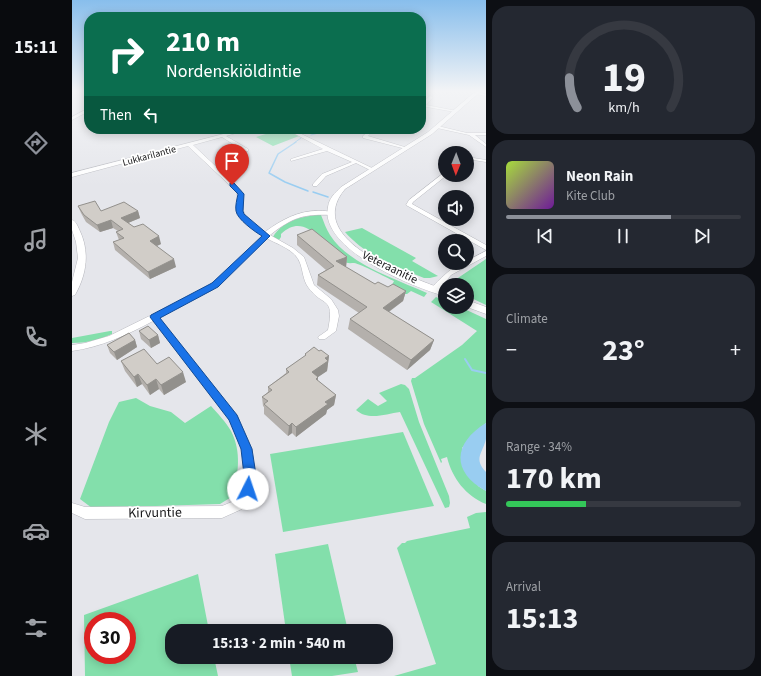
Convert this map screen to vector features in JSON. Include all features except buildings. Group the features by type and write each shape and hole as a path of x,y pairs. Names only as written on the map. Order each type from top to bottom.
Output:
{"main road":[{"path":"330,213 330,206 337,193 354,180 406,148 443,123"},
{"name":"Veteraanitie","path":"330,213 337,232 346,242 368,259 438,290"},
{"path":"72,222 80,237 84,254 81,270 72,293"},
{"path":"474,306 486,311"}],"street":[{"path":"438,127 470,134 486,134"},
{"name":"Lukkarilantie","path":"72,175 230,134"},
{"path":"298,134 372,169"},
{"path":"367,134 365,136 406,148"},
{"path":"470,134 486,146"},
{"path":"223,136 246,150"},
{"path":"189,144 241,194 239,211 241,215 266,236 301,257 310,285 332,305 334,318 332,331 322,337"},
{"path":"292,160 327,149"},
{"path":"474,159 486,161"},
{"path":"315,185 324,175 355,162"},
{"path":"438,179 411,200 409,205 486,248"},
{"path":"72,348 93,344 154,317 215,285 266,236 281,224 295,216 309,213 330,213"},
{"path":"435,289 449,274 486,253"},
{"name":"Kirvuntie","path":"72,508 86,513 222,512 238,505 248,489 250,475 246,449 241,433 228,410 211,391 154,317"}],"green space":[{"path":"266,134 295,134 299,136 273,146 256,137"},
{"path":"321,215 330,235 348,254 374,270 427,293 424,297 411,291 407,294 402,294 392,285 394,281 368,268 354,263 344,262 307,228 299,226 290,228 281,234 279,240 273,237 277,231 294,220 308,216"},
{"path":"362,228 416,258 412,261 438,276 424,278 382,260 362,248 345,232"},
{"path":"486,259 486,305 474,299 474,278 458,278 470,270 474,270 474,267"},
{"path":"436,297 438,298 438,306 431,302"},
{"path":"474,313 486,319 486,423 475,432 462,448 478,486 486,491 486,504 479,501 466,491 456,479 447,457 441,459 441,463 424,424 411,381 412,378 415,378 462,345 477,331 450,314"},
{"path":"112,331 112,334 102,338 87,342 72,343 72,338"},
{"path":"401,384 405,385 409,389 419,422 449,496 449,507 445,508 400,412 372,416 356,410 368,399 378,406 387,401 379,393"},
{"path":"136,398 150,406 171,412 185,423 211,406 231,431 237,447 238,463 233,496 220,504 92,508 80,499 109,422 119,402"},
{"path":"403,432 434,506 283,532 270,454"},
{"path":"486,512 486,676 394,676 436,664 397,548 402,543 407,541 470,528 467,517 476,513"},
{"path":"328,544 346,624 285,624 275,554"},
{"path":"198,574 208,624 165,624 165,664 215,664 218,676 85,676 85,664 136,664 136,612 92,612"},
{"path":"290,664 356,664 358,672 332,676 292,676"}],"water":[{"path":"486,423 486,439 479,459 486,472 486,491 467,475 462,466 460,457 462,448 467,439"}],"waterway":[{"path":"294,143 301,138"},
{"path":"296,142 278,154 269,173 285,182 308,191"},
{"path":"313,192 328,197"},
{"path":"465,359 472,370 486,373"}],"route":[{"path":"232,185 241,194 239,211 241,215 266,236 215,285 154,317 211,391 234,418 241,433 249,464 250,475 248,489"}]}
